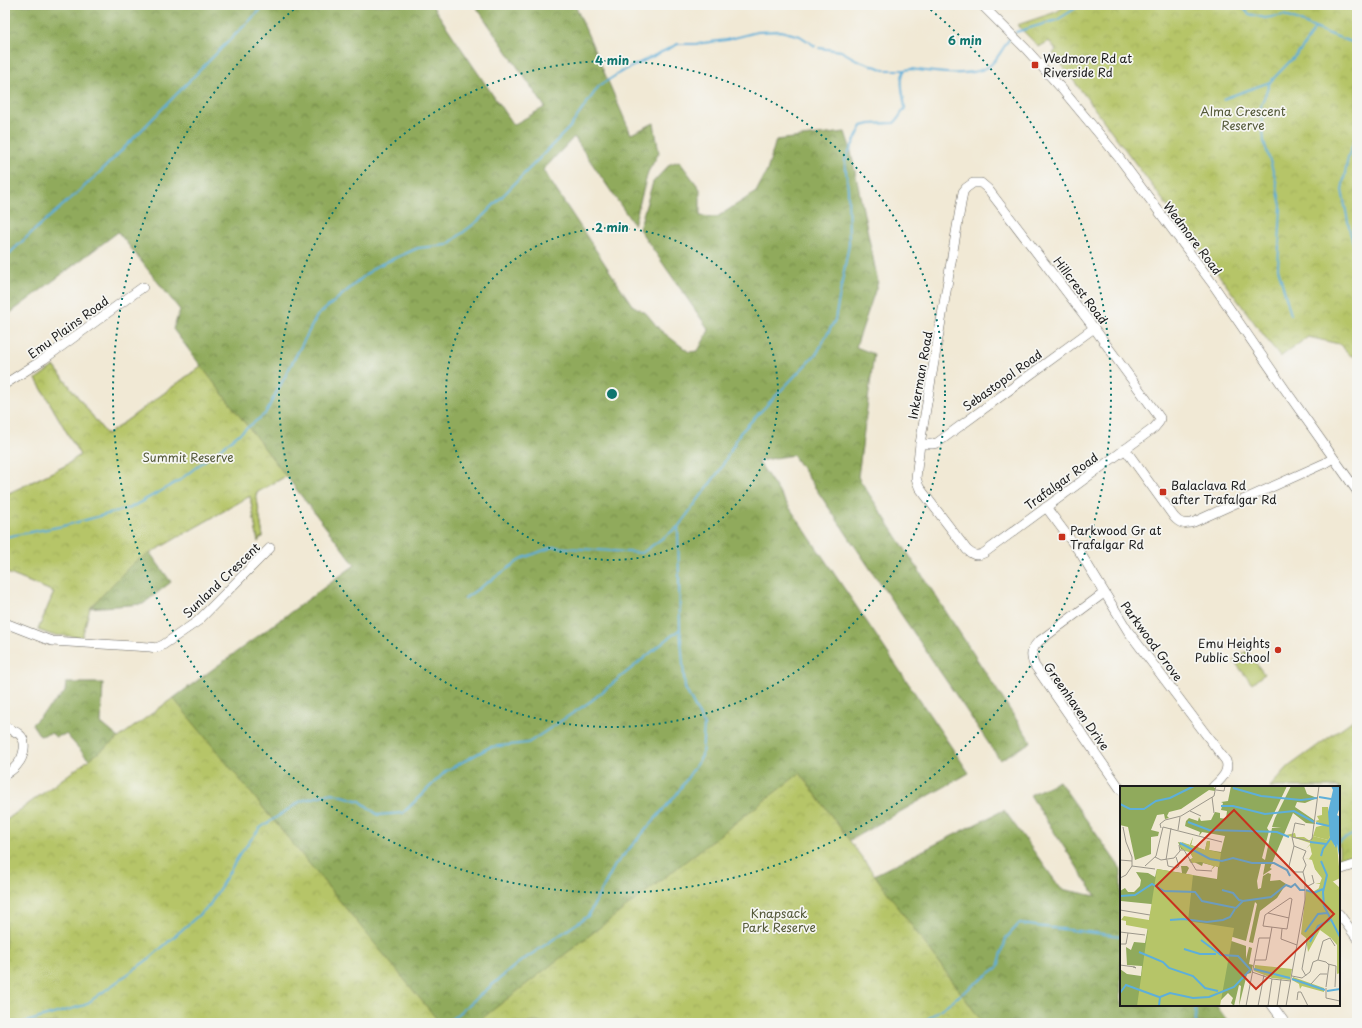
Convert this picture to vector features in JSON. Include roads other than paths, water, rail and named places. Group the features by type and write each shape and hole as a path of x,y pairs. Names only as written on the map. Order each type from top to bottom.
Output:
{"street":[{"name":"Wedmore Road","path":"982,5 994,10 1062,88 1120,159 1212,283 1357,491"},
{"name":"Hillcrest Road","path":"973,183 981,183 988,189 1159,415 1159,422"},
{"name":"Inkerman Road","path":"973,183 966,188 964,192 916,471 917,483 967,550 975,555"},
{"name":"Emu Plains Road","path":"5,384 44,360 143,287"},
{"name":"Sebastopol Road","path":"920,444 932,444 936,442 1094,328"},
{"name":"Trafalgar Road","path":"975,555 979,556 984,553 1154,428 1159,422"},
{"path":"1125,449 1174,517 1179,522 1184,524 1194,522 1333,458"},
{"name":"Parkwood Grove","path":"1046,507 1081,554 1128,631 1226,761 1227,767 1225,774 1214,786"},
{"name":"Sunland Crescent","path":"5,623 52,641 160,647 198,622 270,548"},
{"name":"Greenhaven Drive","path":"1104,593 1038,642 1032,649 1031,658 1035,666 1120,789"},
{"path":"5,727 20,735 24,745 21,760 17,766 5,775"},
{"path":"1340,870 1357,864"},
{"path":"1340,915 1357,938"},
{"path":"1273,1006 1284,1023"}],"waterway":[{"path":"5,258 101,171 266,5"},
{"path":"1016,32 1057,20 1081,5"},
{"path":"1240,5 1249,14 1265,18 1284,15 1357,44"},
{"path":"1291,315 1278,268 1281,206 1275,177 1264,142 1261,106 1270,82 1301,50 1315,28"},
{"path":"5,537 63,526 130,508 177,482 265,414 317,316 375,267 418,248 447,245 479,220 570,127 599,86 621,72 678,44 695,44 726,40 757,32 781,31 800,36 815,46"},
{"path":"22,1023 85,1005 150,958 209,906 240,854 260,828 301,801 332,793 360,801 378,815 403,813 446,771 490,747 528,743 591,701 680,629 678,527 720,470 740,433 817,353 835,320 849,244 848,190 845,160 862,126 870,124 894,123 897,120 905,108 902,88 902,78 905,70 911,69 950,73 980,70 988,67 994,61 1009,39"},
{"path":"819,48 841,51 857,60 885,70 905,70"},
{"path":"1223,99 1270,82"},
{"path":"1357,135 1348,157 1342,190 1350,232 1357,256"},
{"path":"465,598 523,558 553,547 642,553 678,527"},
{"path":"447,1023 517,964 588,916 615,865 676,795 702,756 704,725 685,688 680,629"},
{"path":"1340,841 1357,832"},
{"path":"922,1023 998,967 1006,938 1019,924 1120,936"},
{"path":"1195,1006 1196,1023"}],"place":[{"name":"Wedmore Rd at Riverside Rd","path":"1035,65"},
{"name":"Balaclava Rd after Trafalgar Rd","path":"1163,492"},
{"name":"Parkwood Gr at Trafalgar Rd","path":"1062,537"},
{"name":"Emu Heights Public School","path":"1278,650"}],"park label":[{"name":"Alma Crescent Reserve","path":"1243,118"},
{"name":"Summit Reserve","path":"188,457"},
{"name":"Knapsack Park Reserve","path":"779,920"}]}
